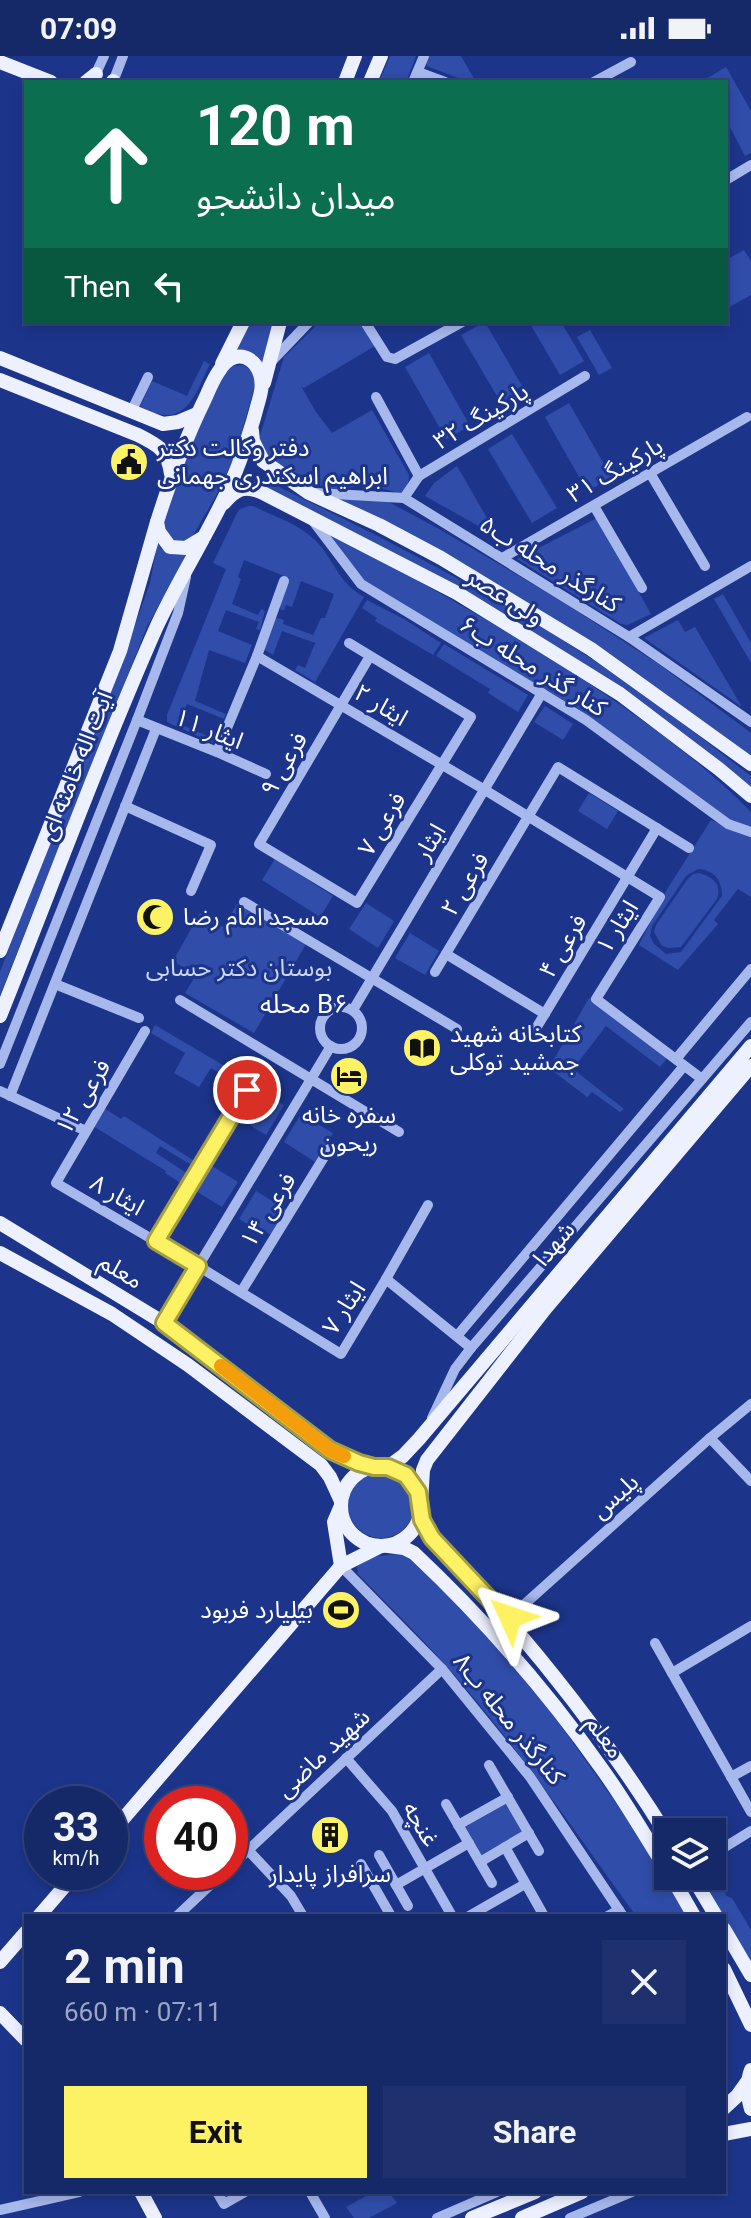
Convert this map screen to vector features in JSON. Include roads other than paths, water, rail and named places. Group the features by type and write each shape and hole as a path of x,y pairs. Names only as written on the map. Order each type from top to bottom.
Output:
{"main road":[{"path":"346,80 355,56"},
{"path":"371,80 381,56"},
{"path":"0,62 46,80"},
{"path":"0,71 24,80"},
{"path":"219,369 242,324"},
{"path":"263,388 279,324"},
{"path":"0,358 163,424 197,414"},
{"path":"219,369 233,358 250,359 258,366 263,388"},
{"name":"آیت اله خامنه ای","path":"0,951 120,651 171,476 219,369"},
{"path":"0,380 155,443 169,461 171,476"},
{"name":"آیت اله خامنه ای","path":"0,1016 158,624 229,488 263,388"},
{"name":"ولی عصر","path":"252,427 253,441 263,461 309,493 441,558 591,649 751,764"},
{"path":"261,492 257,483 263,472 272,468"},
{"path":"218,509 239,490 249,487 261,492"},
{"name":"ولی عصر","path":"261,492 457,593 620,694 751,796"},
{"path":"157,522 159,532 170,547 186,548 204,537"},
{"name":"شهدا","path":"421,1507 423,1470 427,1460 751,1046"},
{"name":"شهدا","path":"381,1467 403,1456 423,1435 751,1066"},
{"name":"معلم","path":"0,1223 164,1323 330,1450 359,1463 381,1467"},
{"path":"0,1253 125,1322 321,1465 330,1477 349,1530 369,1545 385,1546"},
{"path":"423,1435 434,1452"},
{"path":"321,1465 330,1456 330,1450"},
{"path":"128,1813 341,1566 406,1538 413,1531 421,1507 413,1483 406,1475 381,1467 364,1470 348,1483 334,1522 341,1566"},
{"name":"معلم","path":"421,1507 422,1520 432,1538 508,1619 554,1675 655,1818"},
{"name":"معلم","path":"385,1546 404,1548 414,1553 502,1643 603,1770 654,1850"},
{"path":"443,1581 445,1570 458,1566"},
{"path":"41,1914 61,1890"},
{"name":"معلم","path":"679,1890 693,1914"},
{"path":"700,1890 715,1914"},
{"path":"726,1932 751,1975"},
{"path":"0,1962 24,1934"},
{"path":"726,1975 751,2025"},
{"path":"0,2013 24,2038"},
{"path":"726,2106 737,2096 749,2076"},
{"path":"749,2076 747,2097 751,2109"},
{"path":"726,2134 751,2129"},
{"path":"142,2194 155,2218"},
{"path":"472,2218 530,2194"},
{"path":"522,2218 577,2194"}],"street":[{"path":"91,79 104,56"},
{"path":"114,80 123,56"},
{"path":"416,77 424,56"},
{"path":"598,80 631,62"},
{"path":"728,179 751,165"},
{"path":"269,365 307,324"},
{"path":"366,324 387,357 395,359 458,324"},
{"name":"پارکینگ ۳۲","path":"404,498 419,476 585,376"},
{"path":"131,412 148,377"},
{"path":"376,397 419,476"},
{"name":"پارکینگ ۳۱","path":"504,557 747,417"},
{"path":"650,473 705,566"},
{"name":"کنارگذر محله ب۵","path":"309,493 404,498 504,557 750,719"},
{"path":"594,506 642,588"},
{"name":"کنار گذر محله ب۶","path":"310,516 361,584 586,720 728,824 751,832"},
{"path":"0,1064 178,613 189,564"},
{"path":"629,637 751,566"},
{"path":"217,752 284,581"},
{"path":"349,643 370,656"},
{"name":"ایثار ۲","path":"257,656 485,790"},
{"name":"فرعی ۹","path":"357,903 259,844 370,656"},
{"name":"فرعی ۷","path":"357,903 471,717 370,656"},
{"name":"ایثار","path":"353,1010 542,693"},
{"name":"ایثار ۱۱","path":"137,720 266,774"},
{"path":"86,1131 5,1094 55,984 156,729"},
{"name":"فرعی ۲","path":"435,972 558,767 657,828"},
{"name":"ایثار ۱","path":"485,790 660,897 596,999 702,1079"},
{"path":"125,806 211,845 191,891"},
{"path":"657,828 689,848"},
{"name":"فرعی ۴","path":"532,1035 657,828"},
{"path":"244,902 457,1029"},
{"path":"446,954 545,1014"},
{"path":"457,1336 680,1063 751,969"},
{"path":"55,984 139,1018"},
{"path":"180,1000 399,1132"},
{"path":"334,1008 353,1010 362,1028 358,1041 342,1049 331,1046 320,1029 324,1016 334,1008"},
{"path":"423,1435 455,1369 471,1348 751,1022"},
{"name":"فرعی ۱۲","path":"56,1183 145,1031"},
{"path":"164,1323 331,1046"},
{"path":"156,1241 247,1090"},
{"name":"فرعی ۱۴","path":"241,1292 329,1149"},
{"name":"ایثار ۸","path":"56,1183 198,1266"},
{"path":"386,1279 428,1205"},
{"name":"ایثار ۷","path":"198,1266 341,1354 386,1279 471,1348"},
{"name":"پلیس","path":"508,1619 751,1404"},
{"path":"710,1438 751,1481"},
{"name":"کنارگذر محله ب۸","path":"341,1566 442,1669 530,1777 621,1913"},
{"path":"672,1673 751,1626"},
{"path":"655,1643 751,1812"},
{"name":"شهید ماضی","path":"248,1850 442,1669"},
{"name":"غنچه","path":"346,1758 392,1811 451,1914"},
{"path":"489,1765 539,1851"},
{"path":"731,1777 751,1766"},
{"path":"458,1825 508,1797"},
{"path":"446,1804 492,1883"},
{"path":"726,1846 751,1831"},
{"path":"480,1862 529,1833"},
{"path":"396,1885 469,1843"},
{"path":"505,1847 543,1914"},
{"path":"248,1850 291,1896 302,1914"},
{"path":"361,1864 389,1913 406,1903 379,1855"},
{"path":"368,1876 385,1866"},
{"path":"472,1914 525,1884"},
{"path":"179,1914 205,1890"},
{"path":"0,2210 70,2194"},
{"path":"218,2194 224,2204 242,2194"},
{"path":"311,2194 325,2218"},
{"path":"437,2218 492,2194"},
{"path":"570,2218 627,2194"}],"place":[{"name":"دفتر وکالت دکتر ابراهیم اسکندری جهمانی","path":"129,462"},
{"name":"مسجد امام رضا","path":"155,917"},
{"name":"کتابخانه شهید جمشید توکلی","path":"422,1048"},
{"name":"سفره خانه ریحون","path":"349,1076"},
{"name":"بیلیارد فربود","path":"341,1610"},
{"name":"سرافراز پایدار","path":"330,1835"}],"district":[{"name":"محله B۶","path":"304,1004"}],"park label":[{"name":"بوستان دکتر حسابی","path":"239,968"}]}
